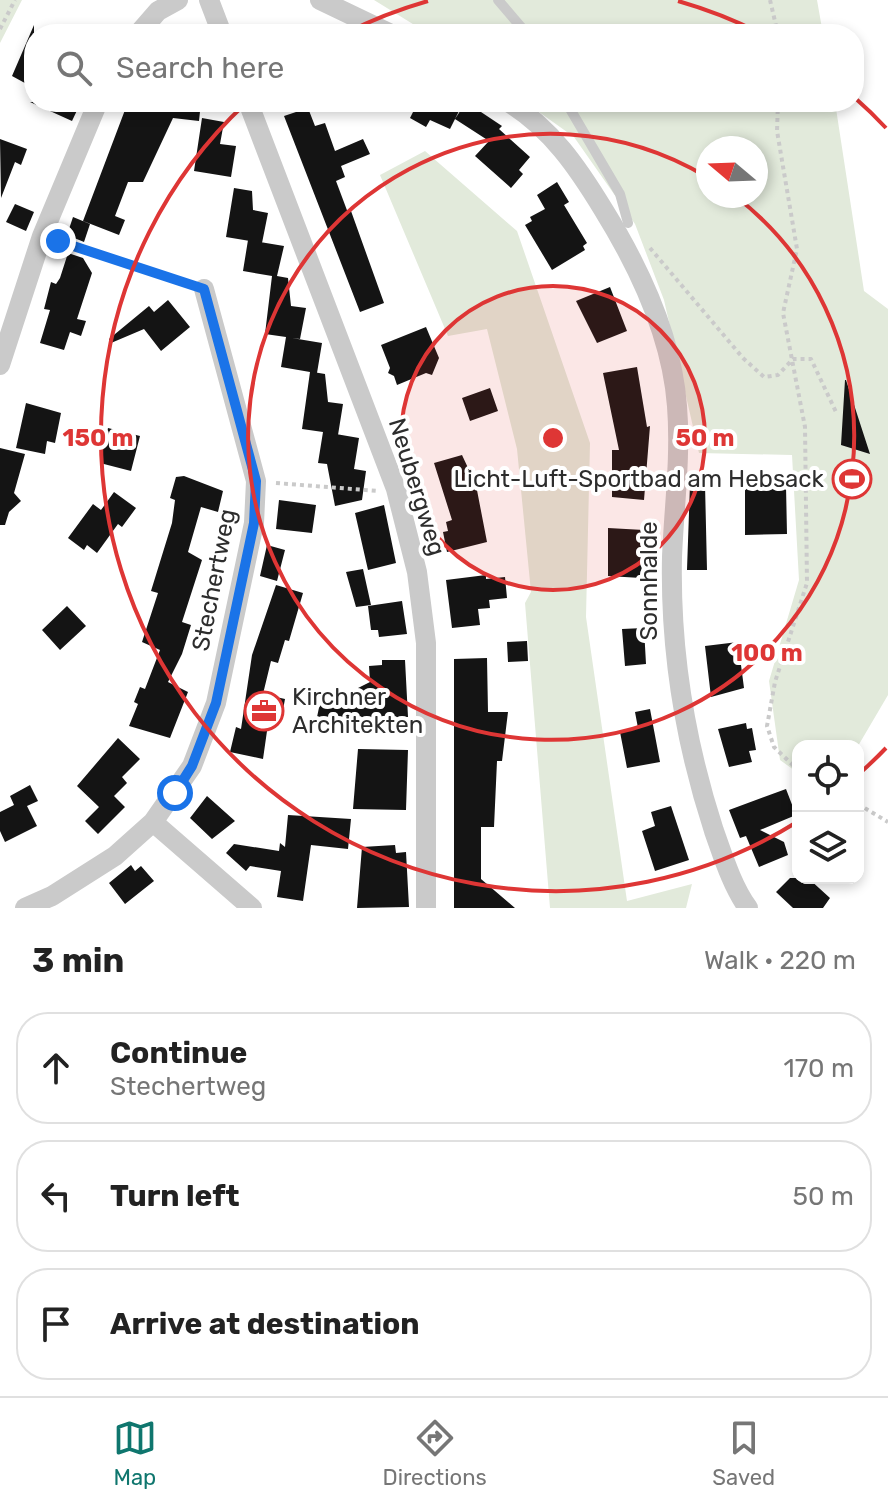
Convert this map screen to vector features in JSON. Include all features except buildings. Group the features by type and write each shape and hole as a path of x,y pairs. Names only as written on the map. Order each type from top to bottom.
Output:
{"street":[{"path":"147,24 158,11 178,0"},
{"path":"209,0 218,24"},
{"path":"320,0 370,24"},
{"path":"0,365 42,236 94,112"},
{"name":"Neubergweg","path":"252,112 396,489 417,572 426,643 426,908"},
{"name":"Sonnhalde","path":"521,112 547,133 585,180 617,231 650,302 666,346 677,404 678,463 672,558 675,646 685,723 722,854 748,908"},
{"name":"Stechertweg","path":"25,908 52,896 115,856 153,822 192,766 216,703 254,523 256,481 204,289"},
{"path":"153,822 252,908"}],"lane":[{"path":"498,0 518,24"},
{"path":"572,112 620,194 628,223"}],"path":[{"path":"0,29 15,0"},
{"path":"770,0 776,24"},
{"path":"778,112 777,131 797,249 783,313 805,427 807,583 775,682 767,726 774,747 792,764"},
{"path":"58,241 204,289"},
{"path":"650,248 743,358 764,377 778,375 793,359 811,359 836,412"},
{"path":"256,481 368,493 396,489"},
{"path":"864,808 888,822"}],"green space":[{"path":"0,0 22,0 0,43"},
{"path":"374,0 817,0 821,24 413,24"},
{"path":"539,112 837,112 864,291 888,309 888,695 862,740 792,740 792,769 780,760 769,681 799,580 792,455 699,453 664,300 635,224 574,137"},
{"path":"425,151 517,231 590,443 586,617 627,901 692,884 686,908 550,908 525,603 531,592 517,449 487,329 448,336 380,175"}],"place":[{"name":"Licht-Luft-Sportbad am Hebsack","path":"852,479"},
{"name":"Kirchner Architekten","path":"264,711"}],"route":[{"path":"58,241 204,289 235,394 256,481 254,523 216,703 192,766 175,793"}]}
